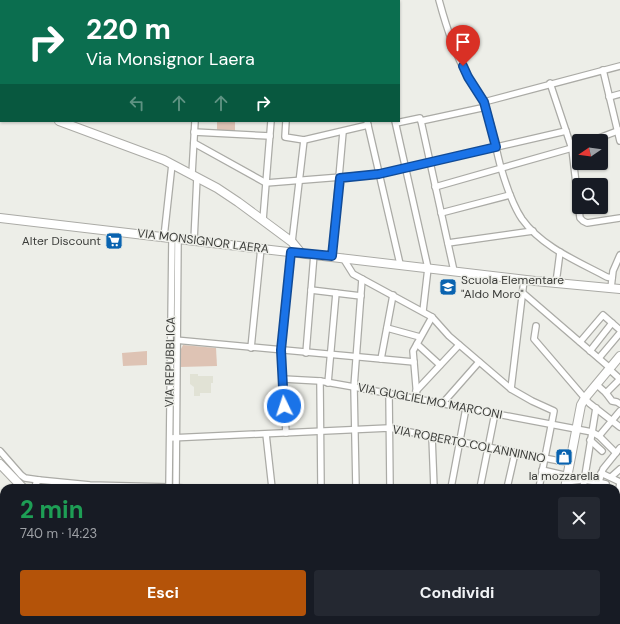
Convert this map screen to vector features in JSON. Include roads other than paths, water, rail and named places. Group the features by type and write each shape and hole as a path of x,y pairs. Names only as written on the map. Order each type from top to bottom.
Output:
{"street":[{"path":"447,0 439,1 446,25 468,77 485,104 501,169 510,195 522,218 533,231 552,248 612,278"},
{"path":"421,121 485,104 550,84 620,66"},
{"path":"603,70 619,130 620,141"},
{"path":"435,187 572,149 550,84"},
{"path":"609,96 620,94"},
{"path":"400,121 420,118 454,271"},
{"path":"62,122 131,147 195,175 217,188 292,242 298,247 301,253"},
{"path":"194,241 195,122"},
{"path":"262,220 271,122"},
{"path":"286,122 285,137 304,140 343,132 367,123 400,264"},
{"path":"396,122 428,268 423,311"},
{"path":"608,134 619,130"},
{"path":"194,143 266,183 299,182 379,174 566,131"},
{"path":"194,132 270,136"},
{"path":"332,256 343,132"},
{"path":"292,242 304,140"},
{"path":"171,238 172,164"},
{"path":"574,170 580,218 587,222 620,218"},
{"path":"441,213 510,195"},
{"name":"VIA MONSIGNOR LAERA","path":"0,218 400,264 524,280 616,289"},
{"path":"448,243 533,231"},
{"name":"VIA REPUBBLICA","path":"169,484 171,238"},
{"name":"VIA REPUBBLICA","path":"171,238 177,341 176,484"},
{"path":"252,348 261,248"},
{"path":"286,433 281,350 291,252"},
{"path":"556,283 560,252"},
{"path":"306,353 314,254"},
{"path":"616,289 612,278 615,265 620,255"},
{"path":"343,258 353,274 432,317 449,336 511,389 554,411 540,484"},
{"path":"356,484 354,387 355,357 362,279"},
{"path":"511,389 524,280"},
{"path":"311,290 361,296"},
{"path":"328,383 336,293"},
{"path":"523,293 599,358 620,379 606,393"},
{"path":"382,359 393,295"},
{"path":"580,342 602,315 620,330"},
{"path":"417,398 413,351 432,317"},
{"path":"590,351 612,323"},
{"path":"536,326 534,339 585,398 620,427"},
{"path":"387,328 420,337"},
{"path":"599,358 620,333"},
{"path":"171,340 414,362"},
{"path":"417,344 440,366"},
{"path":"416,392 459,345"},
{"path":"566,484 581,405 596,384 620,356"},
{"path":"442,404 479,362"},
{"name":"VIA GUGLIELMO MARCONI","path":"283,380 320,382 354,387 592,432"},
{"path":"320,382 321,484"},
{"path":"596,384 612,401 619,401"},
{"path":"389,393 390,484"},
{"path":"452,484 466,408"},
{"path":"583,484 596,408"},
{"path":"481,484 495,413"},
{"path":"598,436 619,413"},
{"name":"VIA ROBERTO COLANNINNO","path":"170,438 389,428 570,463"},
{"path":"592,432 618,450 601,473 598,482"},
{"path":"266,434 272,484"},
{"path":"432,437 434,484"},
{"path":"590,440 602,451"},
{"path":"0,451 25,478 80,484"},
{"path":"508,484 515,453"},
{"path":"586,462 593,465"},
{"path":"0,464 19,484"},
{"path":"611,478 620,469"},
{"path":"542,470 566,484 583,480 606,484"},
{"path":"601,473 620,482"},
{"path":"36,484 39,480"}],"place":[{"name":"Alter Discount","path":"114,241"},
{"name":"Scuola Elementare \"Aldo Moro\"","path":"448,287"},
{"name":"la mozzarella","path":"564,457"}]}
